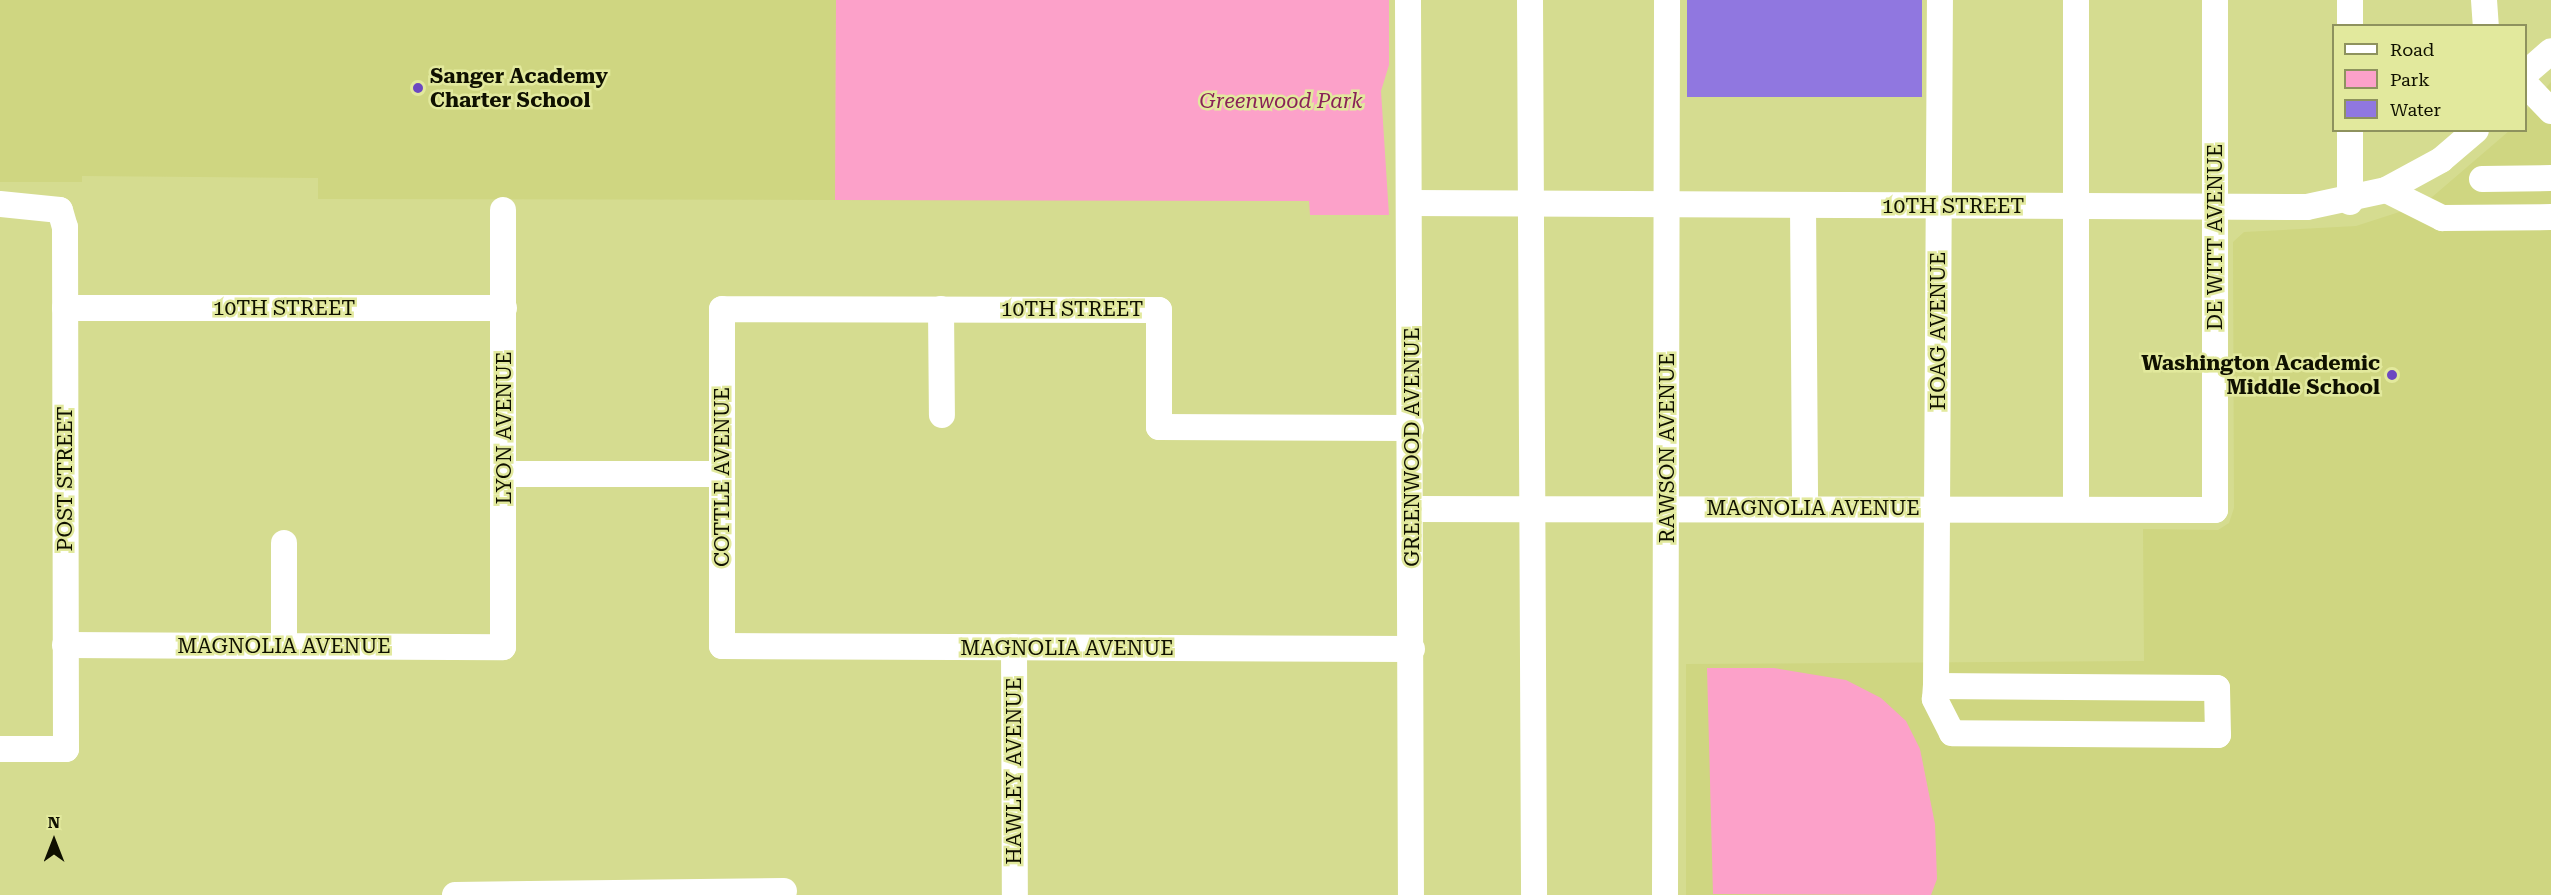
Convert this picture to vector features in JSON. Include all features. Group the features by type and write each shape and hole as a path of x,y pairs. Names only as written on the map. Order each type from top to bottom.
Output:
{"street":[{"name":"GREENWOOD AVENUE","path":"1408,0 1412,509 1411,895"},
{"path":"1530,0 1528,204 1534,895"},
{"name":"RAWSON AVENUE","path":"1665,895 1668,0"},
{"name":"HOAG AVENUE","path":"1938,674 2217,687 2218,735 1952,733 1935,699 1938,674 1940,508 1938,206 1940,0"},
{"path":"2076,0 2074,206 2076,508"},
{"name":"DE WITT AVENUE","path":"2214,0 2215,510"},
{"path":"2350,0 2350,24"},
{"path":"2484,0 2486,24"},
{"path":"2527,72 2551,51"},
{"path":"2527,86 2551,111"},
{"path":"2350,132 2350,202"},
{"name":"10TH STREET","path":"1409,203 2214,206 2350,202 2386,190 2441,160 2474,132"},
{"path":"2482,179 2551,178"},
{"path":"2386,190 2442,218 2551,217"},
{"name":"POST STREET","path":"0,204 60,210 65,227 66,749 0,749"},
{"path":"1803,205 1804,507"},
{"name":"LYON AVENUE","path":"503,646 504,210"},
{"name":"10TH STREET","path":"65,308 504,308"},
{"name":"10TH STREET","path":"722,309 1159,310 1159,427 1411,428"},
{"name":"COTTLE AVENUE","path":"722,309 722,646"},
{"path":"941,309 942,415"},
{"path":"504,474 722,474"},
{"name":"MAGNOLIA AVENUE","path":"1412,509 1804,507 2215,510"},
{"path":"284,543 284,646"},
{"name":"MAGNOLIA AVENUE","path":"65,645 503,646"},
{"name":"MAGNOLIA AVENUE","path":"722,646 1412,649"},
{"name":"HAWLEY AVENUE","path":"1014,647 1015,895"},
{"path":"455,893 783,891"}],"shaded area":[{"name":"Sanger Academy Charter School","path":"0,0 836,0 835,200 318,199 318,178 82,176 82,182 0,182"},
{"name":"Washington Academic Middle School","path":"2551,82 2551,895 1686,895 1686,664 2144,661 2143,529 2218,530 2229,523 2234,508 2233,242 2244,232 2356,226 2424,204 2508,132 2527,132 2527,109"}],"green space":[{"name":"Greenwood Park","path":"836,0 1389,0 1389,65 1381,91 1389,215 1310,215 1309,201 835,200"},
{"path":"1707,668 1774,668 1846,680 1881,698 1906,721 1920,749 1935,824 1937,879 1931,895 1713,894"}],"water":[{"path":"1687,0 1922,0 1922,97 1687,97"}],"place":[{"name":"Sanger Academy Charter School","path":"418,88"},
{"name":"Washington Academic Middle School","path":"2392,375"}]}
